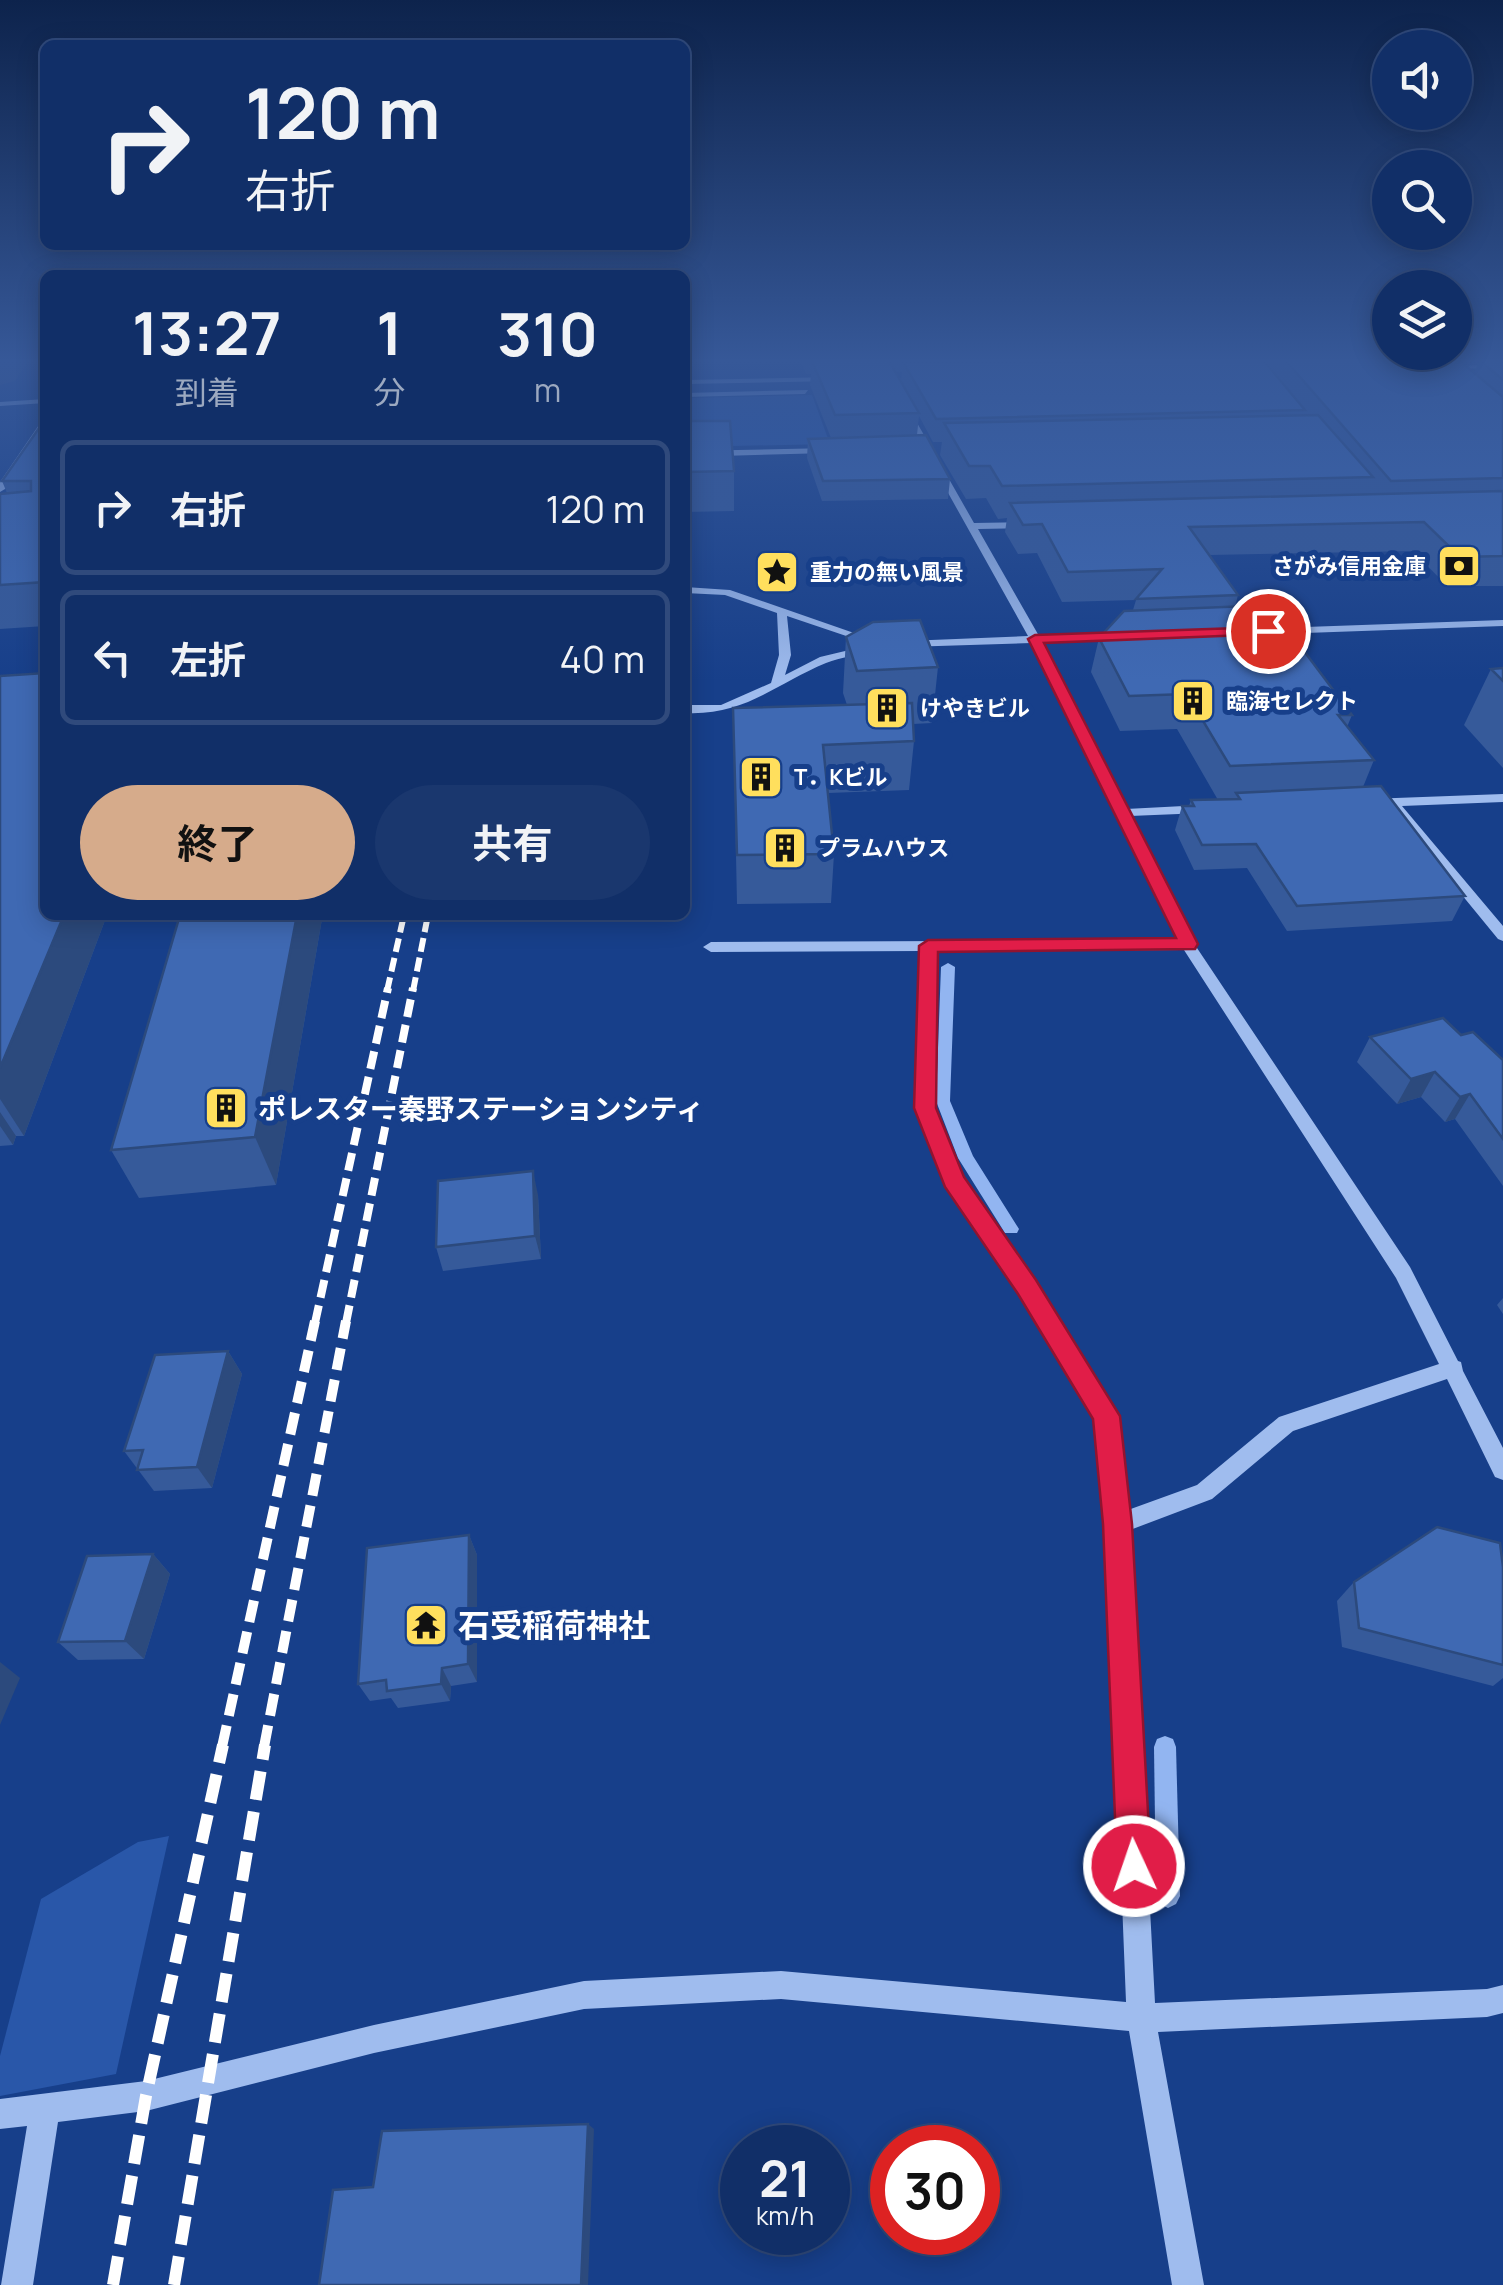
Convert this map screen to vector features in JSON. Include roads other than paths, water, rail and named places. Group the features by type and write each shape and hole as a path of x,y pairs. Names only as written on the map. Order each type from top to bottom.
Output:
{"street":[{"path":"0,489 14,468"},
{"path":"937,468 1035,639 1188,944 1403,1274 1503,1470"},
{"path":"971,526 1048,524"},
{"path":"690,590 726,592 781,614 886,645"},
{"path":"776,686 784,654 781,614"},
{"path":"1230,632 1503,623"},
{"path":"690,709 721,710 746,703 821,661 886,645 1132,636"},
{"path":"1354,803 1503,798"},
{"path":"1392,802 1503,936"},
{"path":"1120,813 1224,808"},
{"path":"711,946 1188,944"},
{"path":"928,946 925,1108 954,1180 1027,1287 1106,1416 1118,1524 1141,2018 1188,2285"},
{"path":"1118,1524 1204,1492 1286,1424 1454,1368"},
{"path":"0,2114 146,2096 374,2039 584,1995 781,1985 1141,2018 1487,2004 1503,1999"},
{"path":"17,2285 46,2108"}],"waterway":[{"path":"948,967 943,1101 966,1158 1011,1229"},
{"path":"1165,1747 1168,1896"}],"railway":[{"path":"387,991 403,920"},
{"path":"413,991 427,920"},
{"path":"315,1323 388,988"},
{"path":"346,1323 413,988"},
{"path":"222,1747 315,1321"},
{"path":"264,1747 346,1321"},
{"path":"113,2285 146,2096 223,1745"},
{"path":"174,2285 265,1745"}],"place":[{"name":"さがみ信用金庫","path":"1459,566"},
{"name":"重力の無い風景","path":"777,572"},
{"name":"臨海セレクト","path":"1193,701"},
{"name":"けやきビル","path":"887,708"},
{"name":"T．Kビル","path":"761,777"},
{"name":"プラムハウス","path":"785,848"},
{"name":"ポレスター秦野ステーションシティ","path":"226,1108"},
{"name":"石受稲荷神社","path":"426,1625"}]}
